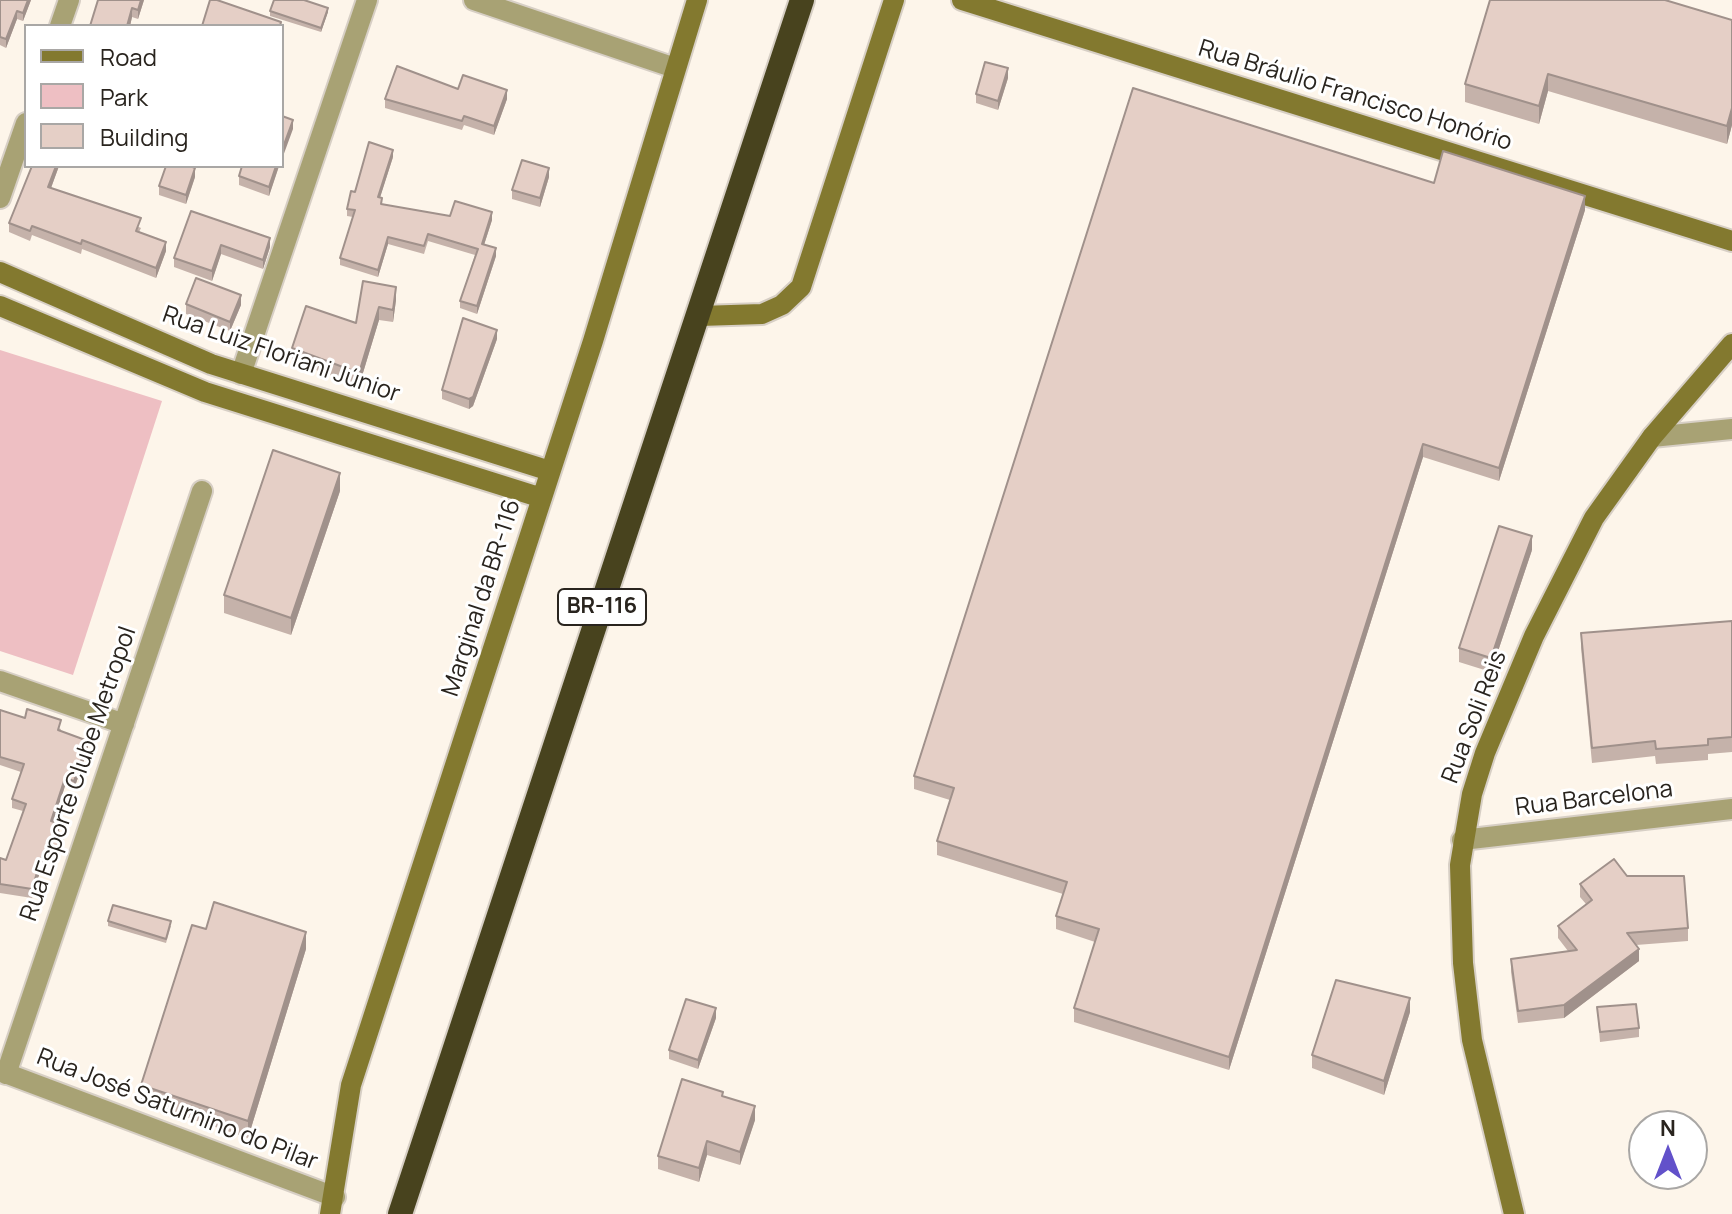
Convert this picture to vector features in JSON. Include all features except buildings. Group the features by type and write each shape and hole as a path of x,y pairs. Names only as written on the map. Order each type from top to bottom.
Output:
{"highway":[{"name":"BR-116","path":"400,1214 700,316 802,0"}],"street":[{"path":"61,24 69,0"},
{"path":"241,374 367,0"},
{"path":"474,0 675,68"},
{"name":"Marginal da BR-116","path":"332,1206 351,1085 542,498 697,0"},
{"path":"700,316 762,314 782,305 801,287 894,0"},
{"name":"Rua Bráulio Francisco Honório","path":"962,0 1732,241"},
{"path":"0,198 24,129"},
{"name":"Rua Luiz Floriani Júnior","path":"0,272 241,374 550,471"},
{"path":"0,306 205,392 542,498"},
{"name":"Rua Soli Reis","path":"1514,1214 1472,1040 1459,912 1462,840 1485,753 1534,636 1594,518 1652,437 1732,344"},
{"path":"1652,437 1732,429"},
{"name":"Rua Esporte Clube Metropol","path":"3,1072 202,491"},
{"path":"0,681 124,724"},
{"name":"Rua Barcelona","path":"1462,840 1732,809"},
{"name":"Rua José Saturnino do Pilar","path":"3,1072 332,1206"}],"green space":[{"path":"0,350 162,401 73,675 0,651"}]}
